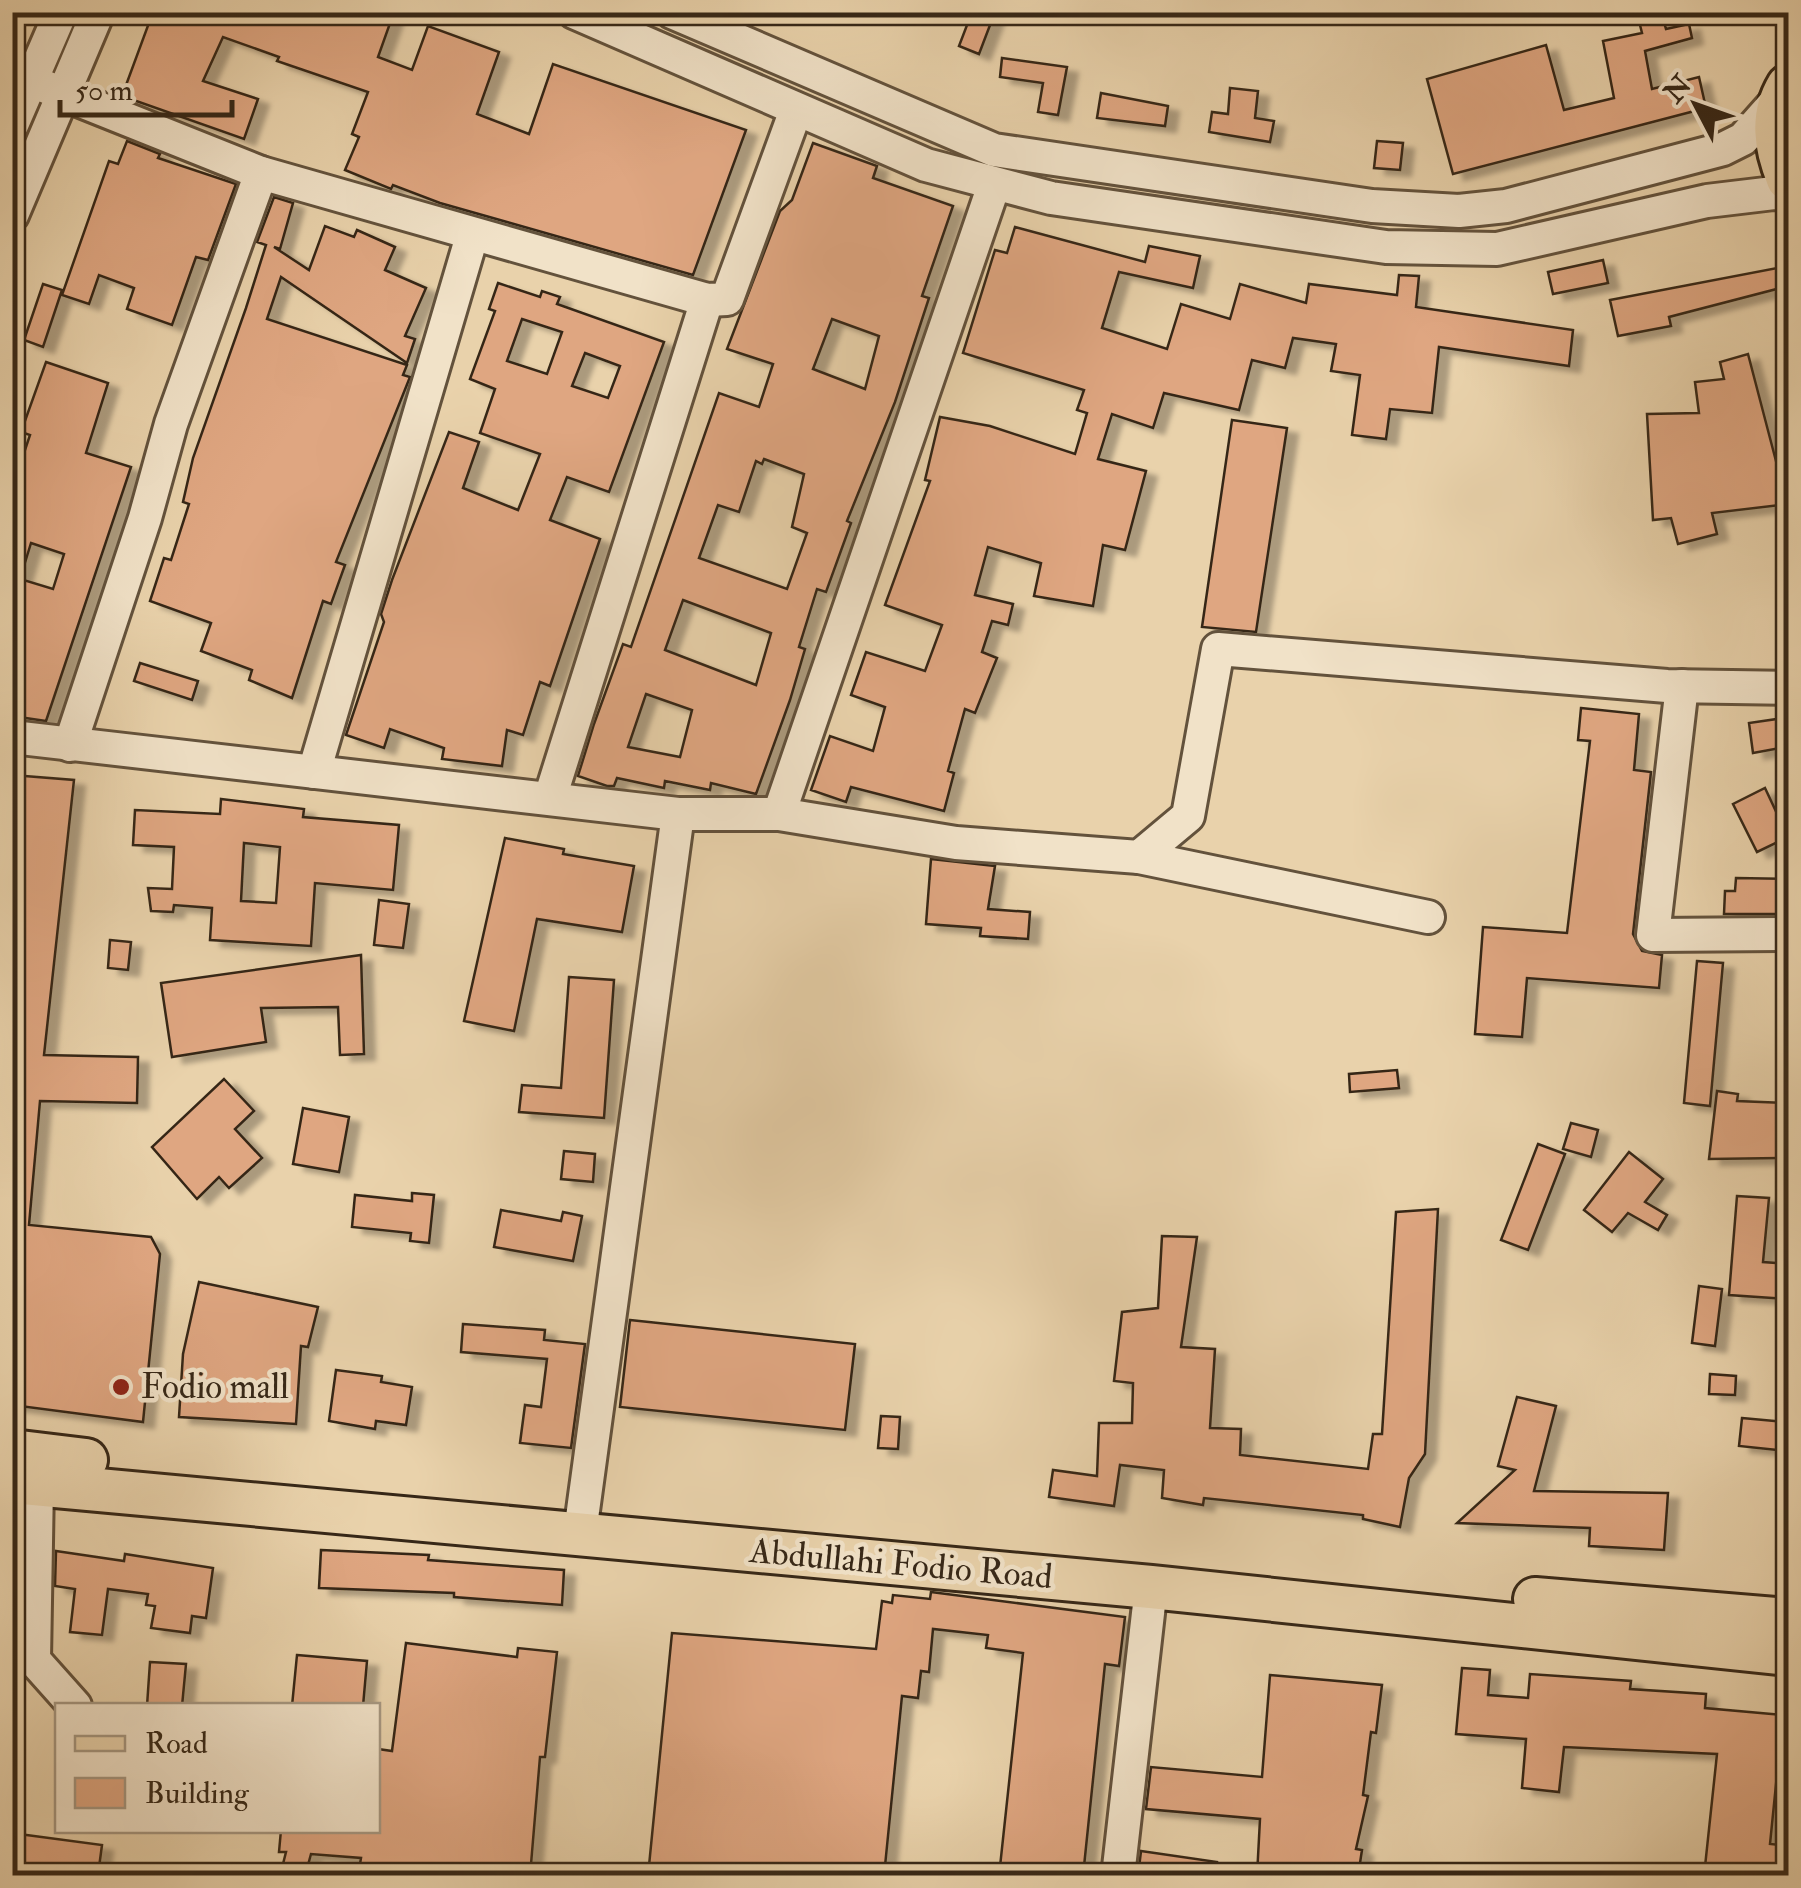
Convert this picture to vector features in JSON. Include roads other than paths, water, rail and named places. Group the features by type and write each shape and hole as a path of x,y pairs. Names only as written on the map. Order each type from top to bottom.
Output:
{"main road":[{"path":"1786,89 1775,121 1777,150 1788,179"},
{"name":"Abdullahi Fodio Road","path":"21,1472 1788,1620"},
{"name":"Abdullahi Fodio Road","path":"21,1472 1788,1654"}],"street":[{"path":"12,126 26,69 60,12"},
{"path":"12,215 98,12"},
{"path":"574,12 926,165 1051,198 1422,250 1497,250 1707,201 1774,193 1788,195"},
{"path":"672,12 994,150 1421,211 1506,206 1723,149 1744,139 1786,89"},
{"path":"26,69 63,97 260,173 707,300 726,299 796,110"},
{"path":"70,745 260,173"},
{"path":"779,814 994,185"},
{"path":"314,772 472,236"},
{"path":"550,798 707,300"},
{"path":"1139,857 1188,816 1218,649 1682,686 1788,688"},
{"path":"1682,686 1653,934 1788,934"},
{"path":"12,737 678,814 779,814 956,843 1139,857 1428,918"},
{"path":"582,1518 678,814"},
{"path":"21,1472 34,1660 72,1703"},
{"path":"1118,1876 1151,1586"}],"place":[{"name":"Fodio mall","path":"121,1387"}]}
